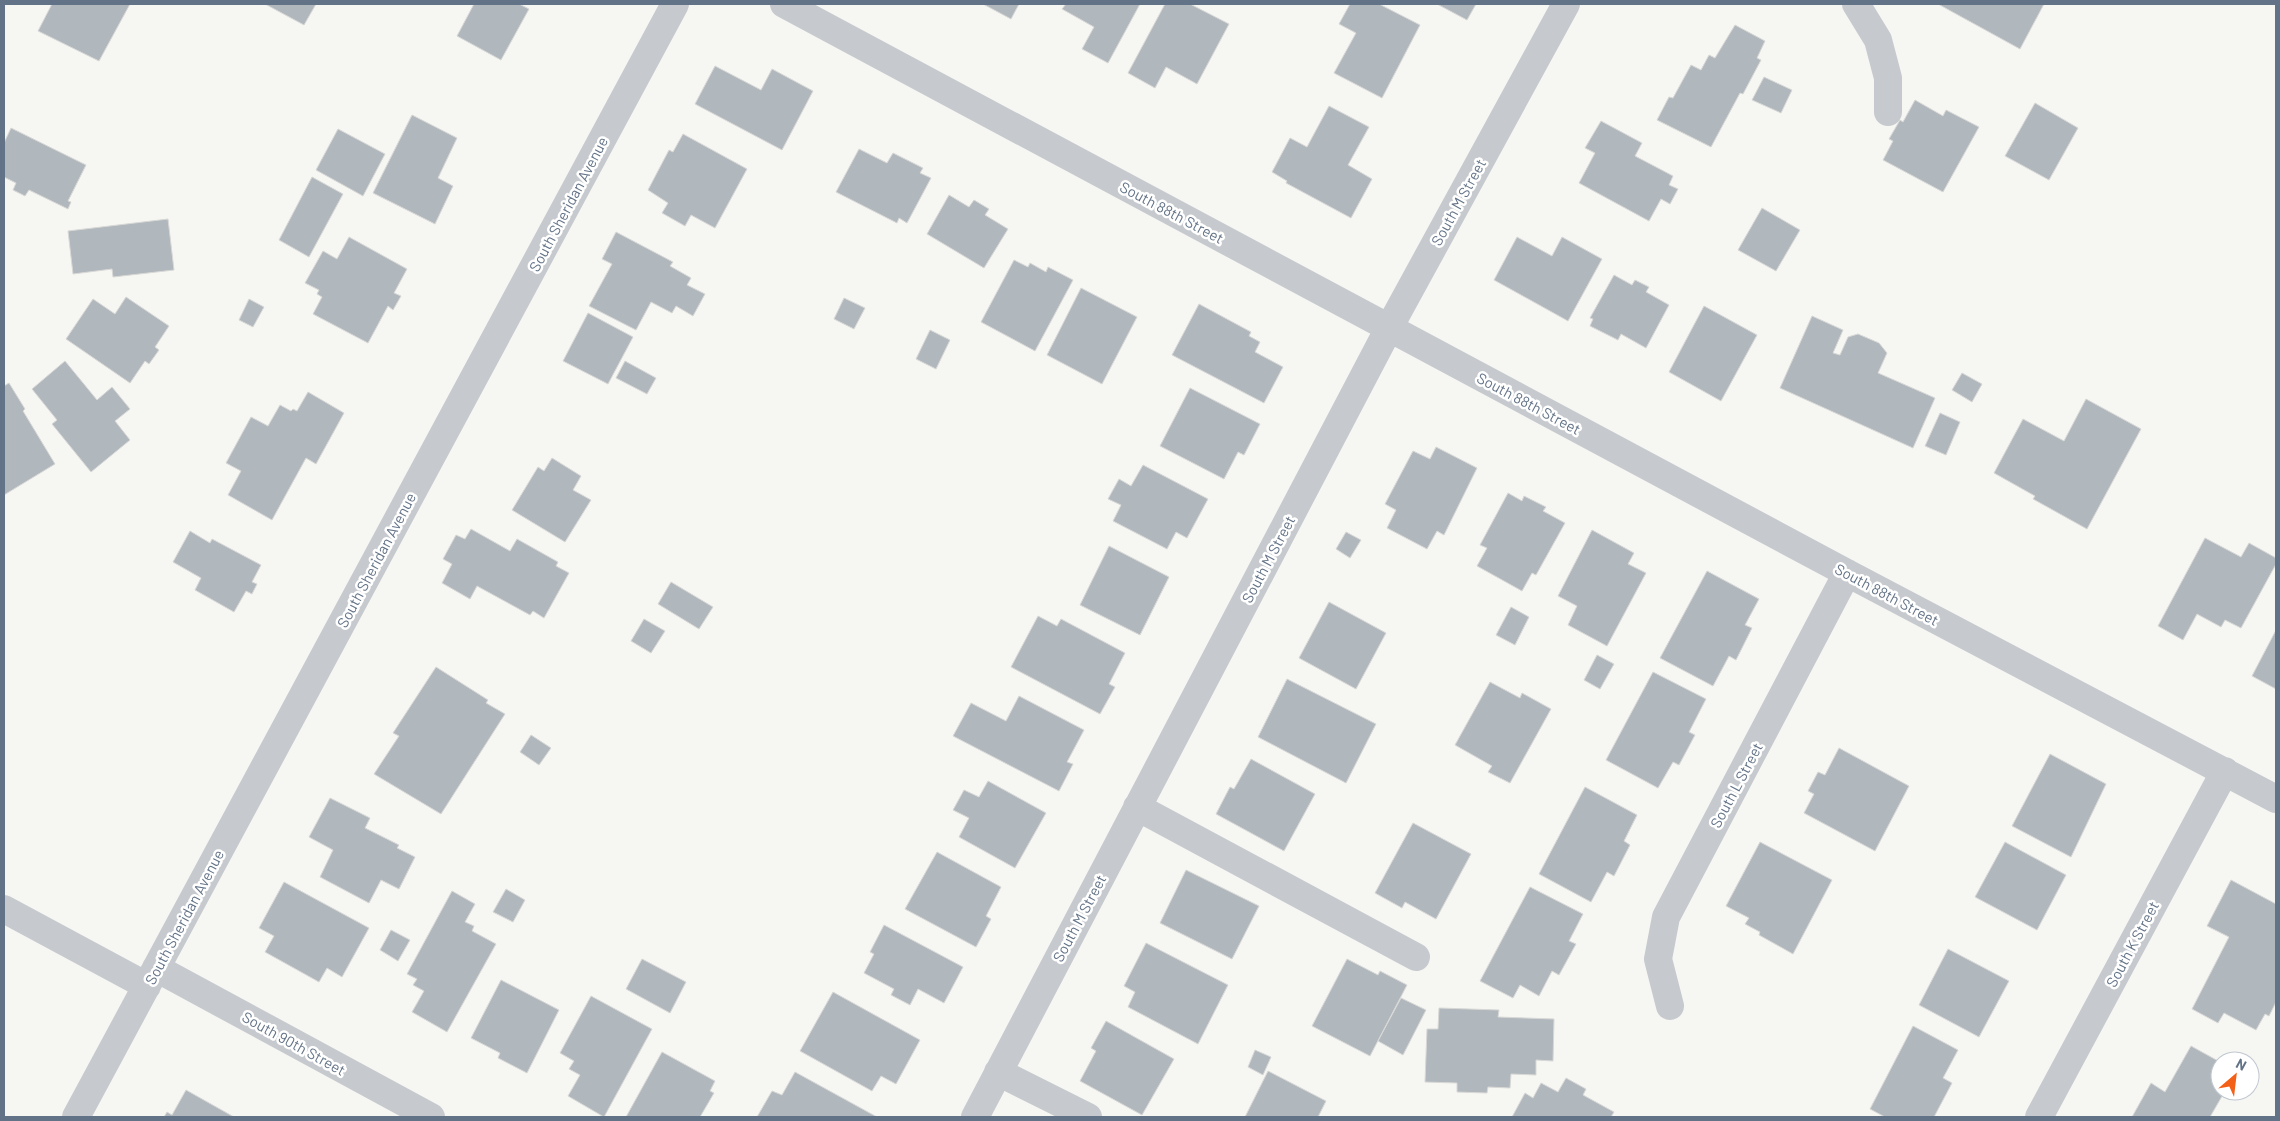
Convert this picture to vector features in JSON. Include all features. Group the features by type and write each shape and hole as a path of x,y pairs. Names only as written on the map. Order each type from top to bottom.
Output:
{"street":[{"name":"South Sheridan Avenue","path":"76,1117 675,4"},
{"name":"South 88th Street","path":"784,4 1847,573 2276,799"},
{"name":"South M Street","path":"975,1117 1389,328 1566,4"},
{"path":"1856,4 1878,40 1888,78 1888,112"},
{"name":"South L Street","path":"1670,1006 1658,959 1666,917 1847,573"},
{"name":"South K Street","path":"2039,1117 2225,771"},
{"path":"1137,808 1416,957"},
{"name":"South 90th Street","path":"4,909 151,977 431,1117"},
{"path":"998,1072 1088,1117"}],"building":[{"path":"52,4 130,4 99,61 38,31"},
{"path":"265,4 316,4 304,25"},
{"path":"474,4 519,4 529,9 501,60 457,36"},
{"path":"983,4 1019,4 1011,19"},
{"path":"1066,4 1140,4 1108,63 1082,49 1094,27 1062,9"},
{"path":"1165,4 1190,4 1229,24 1197,84 1166,67 1155,88 1128,73"},
{"path":"1350,4 1379,4 1420,25 1382,98 1334,73 1356,33 1339,24"},
{"path":"1437,4 1476,4 1467,20"},
{"path":"1938,4 2044,4 2020,49"},
{"path":"1735,25 1765,41 1757,58 1761,60 1743,94 1740,93 1711,147 1657,120 1669,97 1673,98 1691,65 1701,70 1709,55 1715,58"},
{"path":"715,66 761,90 772,69 813,91 782,150 695,104"},
{"path":"1764,77 1792,90 1781,113 1752,100"},
{"path":"1915,100 1943,116 1946,110 1979,127 1943,192 1883,160 1893,141 1889,139 1900,120 1903,122"},
{"path":"2035,103 2078,128 2049,180 2005,156"},
{"path":"1329,106 1369,127 1348,165 1372,179 1351,218 1286,183 1287,181 1272,172 1290,138 1307,147"},
{"path":"412,115 457,138 438,178 453,186 435,224 373,193"},
{"path":"1601,121 1642,143 1635,156 1673,176 1669,185 1678,189 1670,204 1661,199 1649,221 1579,183 1595,153 1585,148"},
{"path":"11,128 86,165 68,201 71,202 68,209 29,190 25,196 13,190 16,183 4,177 4,143"},
{"path":"338,129 385,154 363,196 316,170"},
{"path":"683,134 747,169 715,228 691,215 685,226 662,213 668,203 648,190 669,150 673,152"},
{"path":"859,149 887,163 893,153 923,168 920,173 931,178 907,223 899,218 897,223 836,192"},
{"path":"312,177 343,194 309,257 279,240"},
{"path":"949,195 969,207 974,200 989,209 985,215 1008,229 984,268 927,234"},
{"path":"1762,208 1800,230 1776,271 1738,250"},
{"path":"168,219 174,270 113,277 112,269 73,274 68,231"},
{"path":"616,232 673,262 670,266 691,278 687,285 705,294 693,316 676,306 672,313 651,302 636,330 589,306 612,264 602,259"},
{"path":"349,237 407,269 394,293 401,296 393,310 388,306 368,343 313,314 322,297 317,294 319,290 305,283 323,251 337,259"},
{"path":"1517,237 1552,256 1562,237 1602,259 1568,321 1494,280"},
{"path":"1014,260 1028,267 1030,263 1046,272 1048,267 1073,280 1035,351 981,322"},
{"path":"1614,275 1632,285 1635,280 1649,287 1646,292 1669,305 1646,348 1621,334 1618,340 1590,326 1593,319 1590,318"},
{"path":"1081,288 1137,317 1102,384 1047,355"},
{"path":"126,297 169,326 155,347 159,350 149,364 145,361 130,383 66,339 93,299 115,314"},
{"path":"844,298 865,308 854,329 834,319"},
{"path":"249,299 264,307 253,327 239,320"},
{"path":"1199,304 1251,332 1249,336 1260,342 1255,352 1283,367 1264,403 1172,355"},
{"path":"1704,306 1757,335 1721,401 1669,372"},
{"path":"588,313 633,337 608,384 563,361"},
{"path":"1812,316 1843,330 1833,353 1840,355 1848,337 1858,334 1879,343 1887,353 1878,373 1935,398 1913,448 1780,388"},
{"path":"930,330 950,340 936,369 916,359"},
{"path":"65,361 97,400 112,387 130,409 115,421 130,440 91,472 52,424 57,420 32,389"},
{"path":"625,361 656,378 647,394 616,378"},
{"path":"1962,373 1982,384 1972,402 1952,390"},
{"path":"9,383 25,409 23,411 55,464 4,495 4,386"},
{"path":"1190,388 1260,424 1244,455 1238,452 1224,479 1160,446"},
{"path":"308,392 344,413 316,464 306,458 272,520 228,495 241,471 226,463 251,417 268,426 280,405 291,411 293,409 297,411"},
{"path":"2086,399 2141,429 2087,529 2033,499 2035,496 1994,473 2023,419 2064,441"},
{"path":"1940,413 1960,422 1946,455 1925,446"},
{"path":"1436,447 1477,468 1444,535 1437,531 1427,549 1387,528 1396,510 1385,504 1413,451 1430,459"},
{"path":"552,458 581,476 573,490 591,500 565,542 512,510 538,467 544,471"},
{"path":"1143,465 1208,499 1187,538 1176,532 1167,549 1113,521 1121,505 1108,499 1119,479 1131,486"},
{"path":"1508,493 1522,501 1524,496 1546,507 1543,511 1565,523 1536,575 1532,573 1522,591 1477,566 1487,548 1480,545"},
{"path":"471,529 510,551 517,539 558,562 556,566 569,573 544,618 533,611 530,615 477,586 470,599 442,583 452,564 443,559 456,535 465,539"},
{"path":"1592,530 1634,553 1628,564 1646,573 1607,646 1568,625 1577,606 1558,596"},
{"path":"190,531 210,543 212,539 261,565 252,582 257,584 252,594 246,591 234,612 195,590 201,578 173,562"},
{"path":"1346,532 1361,540 1350,558 1336,549"},
{"path":"2205,538 2241,557 2249,543 2276,558 2276,564 2241,628 2225,620 2221,627 2197,614 2183,640 2158,626"},
{"path":"1109,546 1169,577 1140,635 1080,605"},
{"path":"1707,571 1759,599 1745,625 1752,628 1736,660 1729,656 1713,686 1660,658"},
{"path":"671,582 713,607 699,629 658,604"},
{"path":"1329,602 1386,633 1356,689 1299,658"},
{"path":"1511,607 1529,617 1515,645 1496,635"},
{"path":"1038,616 1057,626 1061,619 1125,653 1109,684 1115,687 1100,714 1011,667"},
{"path":"644,619 665,631 651,653 631,641"},
{"path":"2276,630 2276,689 2252,676"},
{"path":"1597,655 1614,664 1600,689 1584,680"},
{"path":"436,667 488,700 486,703 505,714 441,814 374,774 399,736 393,733"},
{"path":"1653,672 1706,699 1689,732 1695,735 1679,765 1673,762 1658,788 1606,760"},
{"path":"1287,679 1376,724 1346,783 1258,737"},
{"path":"1490,682 1520,698 1522,693 1551,709 1510,783 1488,772 1492,766 1455,745"},
{"path":"1019,696 1084,730 1067,762 1073,764 1059,791 953,736 971,703 1006,721"},
{"path":"531,735 551,748 539,765 520,752"},
{"path":"1839,748 1909,786 1875,851 1804,813 1814,794 1808,791 1818,772 1825,775"},
{"path":"2050,754 2106,784 2071,857 2012,826"},
{"path":"1251,759 1315,794 1284,851 1216,814 1230,787 1234,789"},
{"path":"988,781 1046,813 1015,868 959,837 969,818 953,810 964,790 979,797"},
{"path":"1585,787 1637,815 1624,841 1630,845 1614,876 1607,872 1591,902 1539,874"},
{"path":"330,798 370,818 365,828 399,845 397,848 415,857 399,889 381,880 369,903 320,877 333,850 309,837"},
{"path":"1413,823 1471,854 1436,919 1405,902 1402,908 1375,893"},
{"path":"1760,842 1832,880 1793,954 1759,935 1760,932 1745,924 1749,918 1726,906"},
{"path":"2005,842 2066,875 2037,930 1975,897"},
{"path":"937,852 1001,887 986,916 991,919 976,947 905,909"},
{"path":"1186,870 1259,906 1232,959 1160,923"},
{"path":"2231,880 2276,904 2276,1002 2269,1016 2265,1014 2256,1030 2224,1013 2218,1023 2192,1009 2229,937 2207,926"},
{"path":"284,882 369,928 342,977 327,968 319,982 265,952 274,936 259,928"},
{"path":"1530,887 1583,914 1569,941 1576,944 1559,975 1552,971 1539,996 1520,985 1513,998 1480,981"},
{"path":"506,889 525,900 513,922 493,912"},
{"path":"452,891 475,904 465,922 474,926 472,931 496,944 447,1032 412,1012 424,991 413,985 417,979 407,974"},
{"path":"884,925 963,967 944,1003 918,989 910,1005 891,995 894,989 864,973 874,954 870,952"},
{"path":"391,930 410,940 398,961 380,950"},
{"path":"1146,943 1228,985 1198,1044 1128,1007 1135,992 1124,986"},
{"path":"1948,949 2009,981 1979,1037 1919,1005"},
{"path":"642,959 686,982 670,1013 626,989"},
{"path":"1347,959 1378,975 1380,971 1407,985 1370,1056 1312,1026"},
{"path":"501,980 559,1010 527,1073 498,1058 500,1053 471,1038"},
{"path":"833,992 920,1040 896,1084 881,1076 872,1091 800,1051"},
{"path":"591,996 652,1029 604,1117 568,1096 580,1075 569,1069 574,1061 560,1053"},
{"path":"1401,998 1426,1010 1403,1055 1378,1041"},
{"path":"1439,1008 1499,1010 1498,1017 1554,1019 1553,1061 1536,1060 1536,1075 1511,1074 1510,1088 1488,1087 1487,1093 1457,1092 1457,1083 1425,1082 1427,1029 1438,1029"},
{"path":"1106,1021 1174,1059 1142,1115 1080,1081 1096,1051 1091,1048"},
{"path":"1913,1026 1958,1050 1943,1078 1952,1083 1934,1117 1885,1117 1870,1109"},
{"path":"2191,1046 2210,1056 2210,1101 2219,1101 2210,1117 2132,1117 2151,1083 2165,1092"},
{"path":"1255,1050 1271,1057 1263,1075 1248,1067"},
{"path":"662,1052 715,1081 710,1091 714,1093 700,1117 626,1117"},
{"path":"1268,1071 1326,1101 1318,1117 1245,1117"},
{"path":"795,1072 877,1117 757,1117 772,1091 782,1095"},
{"path":"1566,1078 1586,1089 1583,1095 1614,1112 1611,1117 1512,1117 1525,1093 1533,1098 1541,1083 1558,1092"},
{"path":"186,1090 234,1117 164,1117 167,1112 172,1115"}]}
